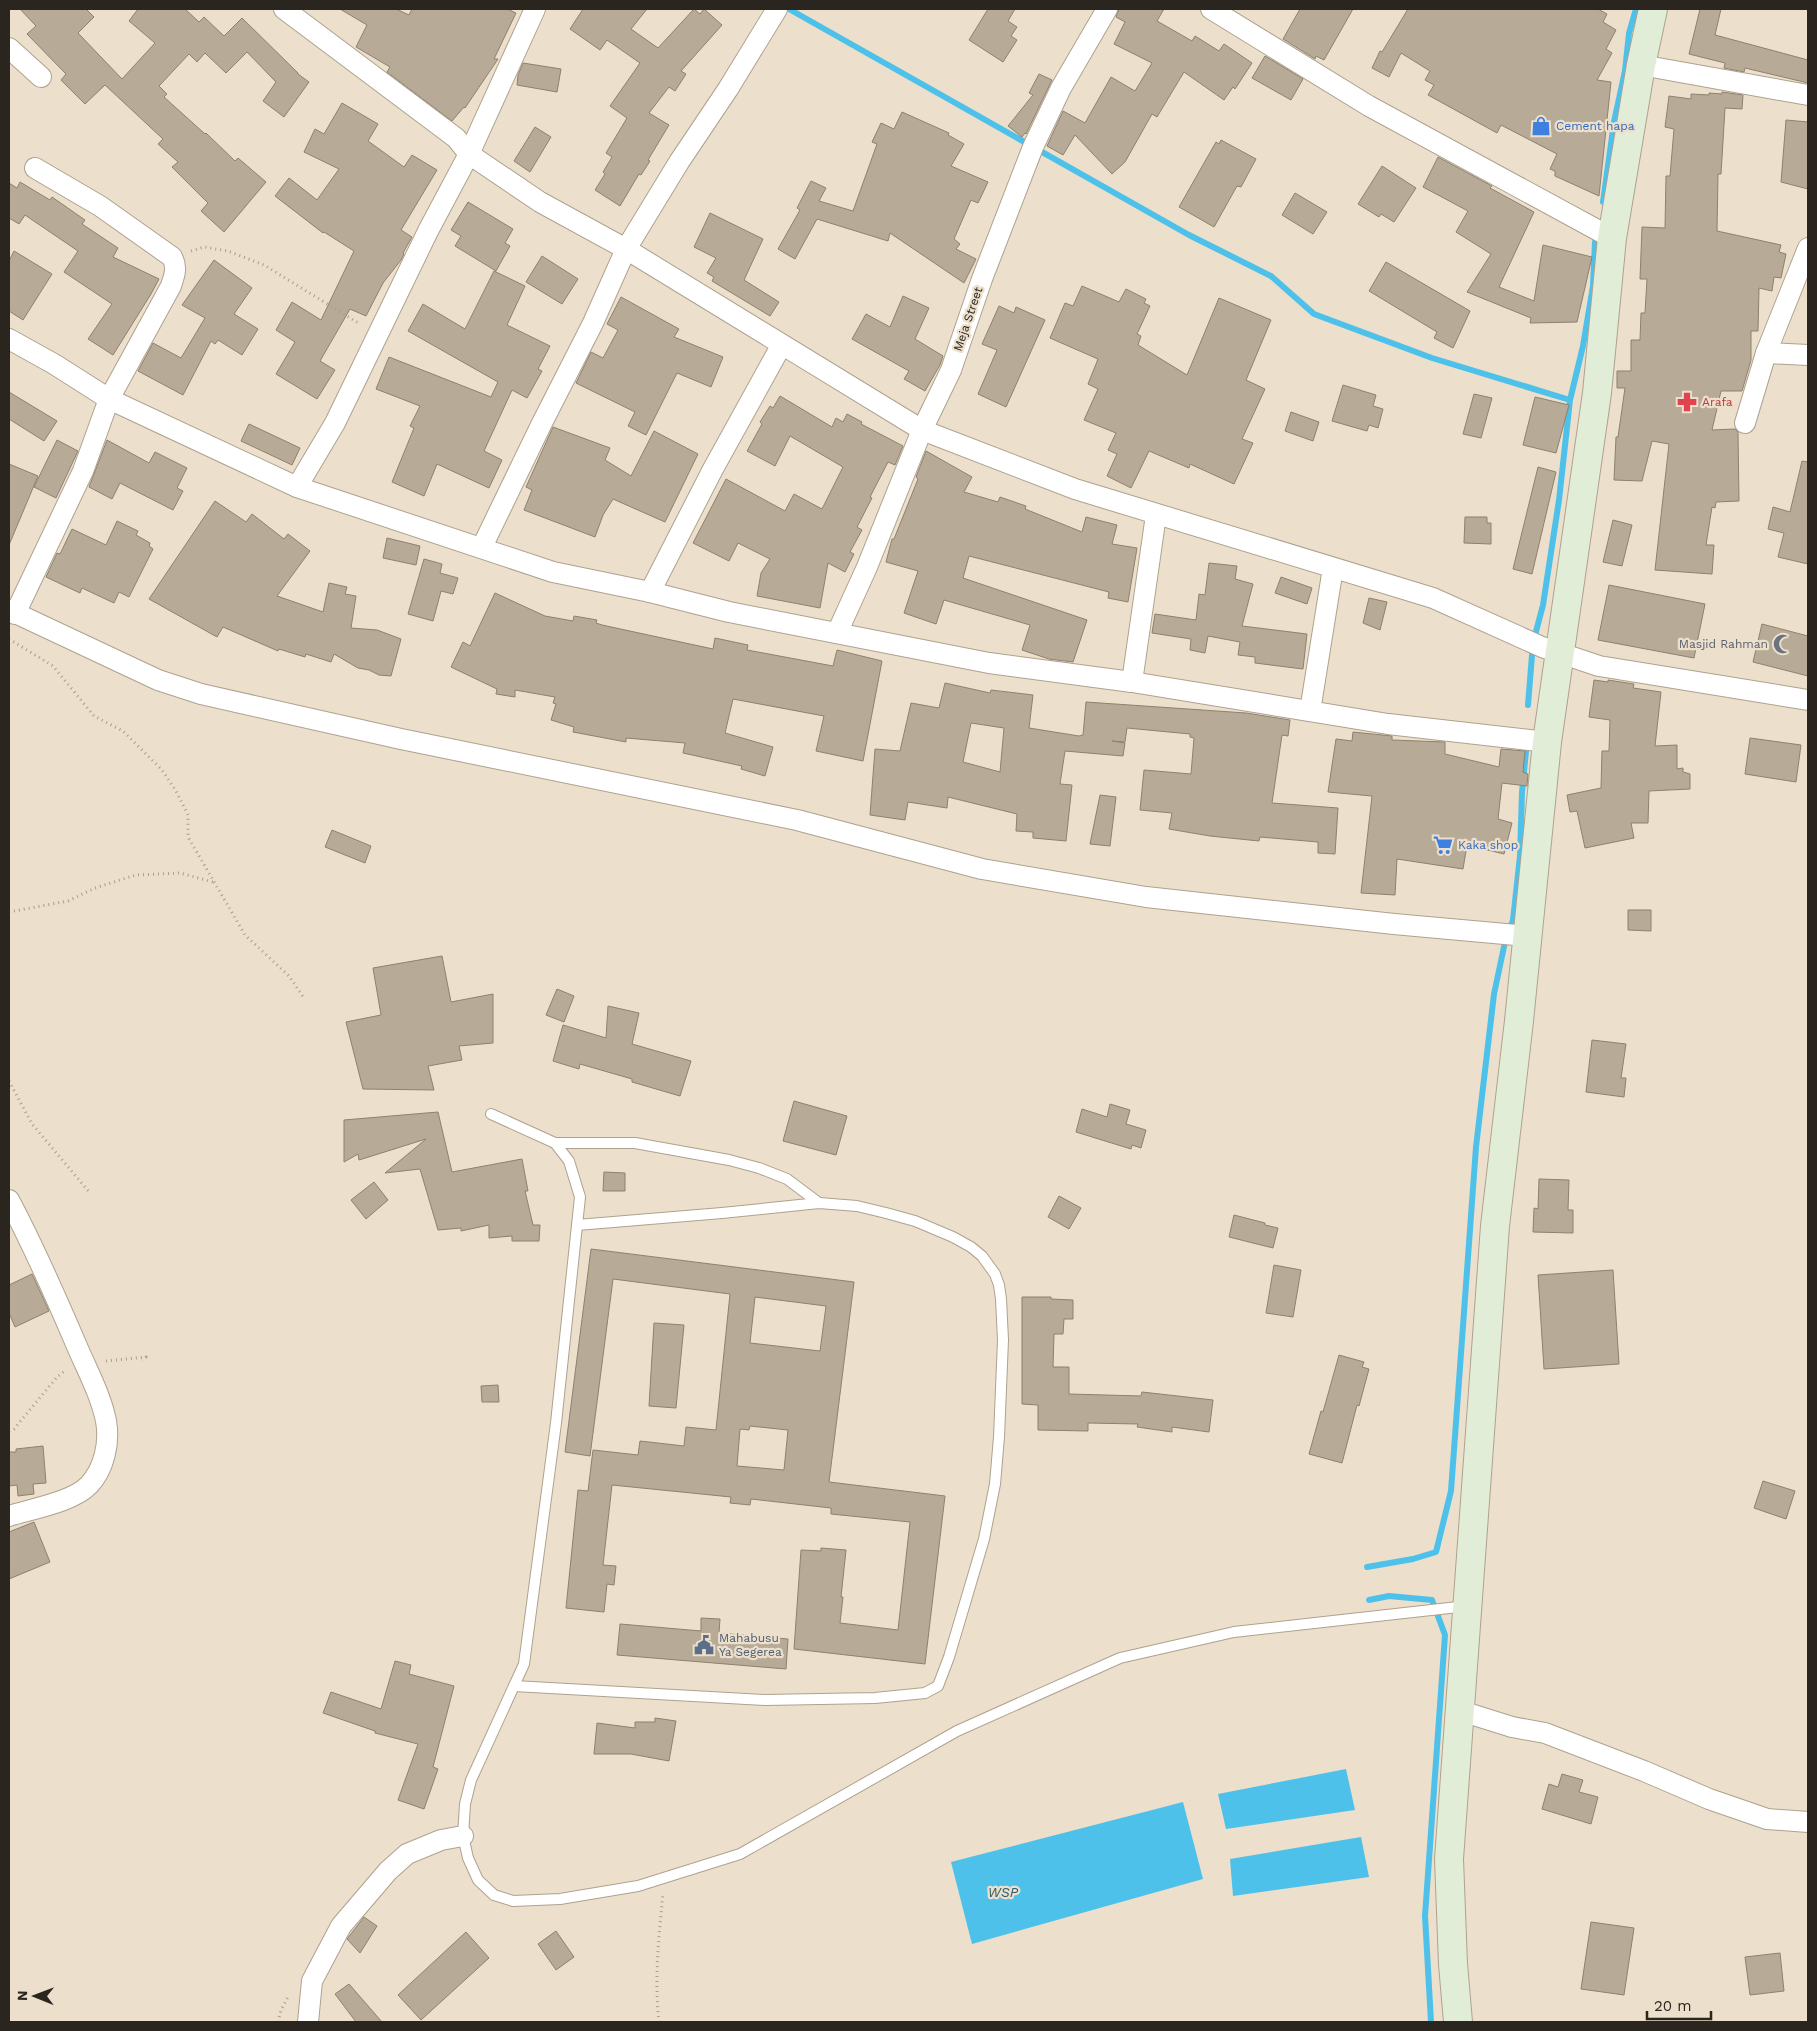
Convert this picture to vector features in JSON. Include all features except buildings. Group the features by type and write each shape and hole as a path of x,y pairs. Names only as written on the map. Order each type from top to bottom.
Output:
{"main road":[{"path":"1458,2022 1453,1964 1449,1859 1495,1226 1547,742 1597,393 1612,238 1640,65 1653,9"}],"street":[{"path":"284,9 456,138 468,154 540,202 626,249 781,346 922,430 1075,489 1433,598 1533,643 1599,666 1808,700"},
{"path":"298,487 335,423 428,231 468,154 535,9"},
{"path":"482,547 593,323 626,249 679,162 728,90 777,9"},
{"name":"Meja Street","path":"837,632 871,558 922,430 951,370 982,279 1034,147 1061,88 1107,9"},
{"path":"1211,9 1369,106 1612,238"},
{"path":"9,48 41,77"},
{"path":"1640,65 1808,95"},
{"path":"35,168 100,206 172,258 175,264 175,274 171,286 109,399 83,471 12,612 158,680 201,694 401,739 797,820 982,869 1146,897 1394,924 1527,936"},
{"path":"1745,423 1766,353 1808,248"},
{"path":"9,339 54,364 109,399 298,487 553,572 650,592 729,612 989,663 1132,682 1388,724 1547,742"},
{"path":"650,592 713,469 781,346"},
{"path":"1766,353 1808,355"},
{"path":"1132,682 1156,515"},
{"path":"1310,711 1333,568"},
{"path":"9,1200 34,1247 84,1363 106,1422 107,1436 104,1458 99,1472 88,1486 71,1497 9,1516"},
{"path":"1461,1711 1512,1727 1545,1733 1710,1799 1767,1819 1808,1822"},
{"path":"308,2022 312,1981 341,1926 388,1871 407,1854 441,1840 463,1836"}],"lane":[{"path":"490,1114 555,1142 635,1143 729,1160 759,1168 787,1179 819,1203"},
{"path":"555,1142 569,1160 580,1197 556,1422 531,1620 524,1664 471,1780 465,1804 463,1836 468,1858 478,1880 494,1895 513,1901 560,1899 638,1886 740,1854 957,1731 1120,1658 1234,1632 1468,1606"},
{"path":"514,1686 765,1700 875,1698 925,1693 938,1686 950,1657 984,1539 995,1484 1003,1340 999,1285 982,1256 953,1237 915,1221 886,1212 857,1206 819,1203 577,1225"}],"path":[{"path":"172,258 204,247 228,252 264,265 377,335"},
{"path":"9,639 53,666 94,716 124,731 162,770 176,791 188,815 188,837 245,935 289,976 304,998"},
{"path":"9,912 68,901 95,888 136,876 180,873 213,882"},
{"path":"9,1081 32,1124 90,1193"},
{"path":"9,1431 14,1429 61,1372 84,1363 146,1357 142,1360"},
{"path":"660,2022 657,2004 658,1946 665,1878"}],"water":[{"path":"1346,1769 1355,1810 1226,1829 1218,1794"},
{"name":"WSP","path":"1183,1802 1203,1879 972,1944 951,1862"},
{"path":"1361,1837 1369,1877 1233,1896 1230,1859"}],"waterway":[{"path":"789,9 1189,235 1271,276 1314,314 1432,358 1570,400"},
{"path":"1603,202 1614,122 1625,71 1629,33 1636,9"},
{"path":"1528,705 1533,643 1543,605 1559,500 1570,400 1583,346 1593,286 1595,242"},
{"path":"1367,1567 1413,1559 1436,1552 1451,1491 1476,1147 1494,994 1505,942 1513,920 1520,856 1522,792 1527,741"},
{"path":"1369,1600 1389,1596 1432,1600 1445,1635 1425,1916 1431,2022"}],"place":[{"name":"Cement hapa","path":"1541,126"},
{"name":"Arafa","path":"1687,402"},
{"name":"Masjid Rahman","path":"1783,644"},
{"name":"Kaka shop","path":"1443,845"},
{"name":"Mahabusu Ya Segerea","path":"704,1645"}]}
